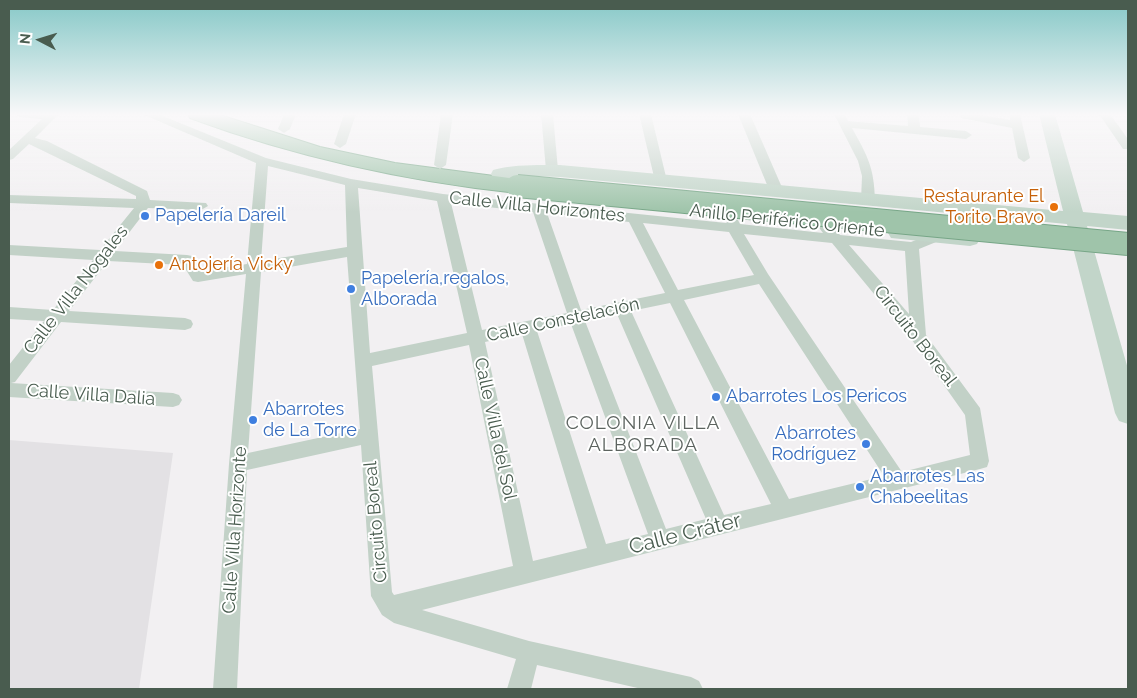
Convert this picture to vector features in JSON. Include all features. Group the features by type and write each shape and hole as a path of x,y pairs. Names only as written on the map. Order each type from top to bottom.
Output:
{"highway":[{"name":"Anillo Periférico Oriente","path":"299,147 325,155 386,169 1079,234"},
{"name":"Anillo Periférico Oriente","path":"352,147 508,180"},
{"path":"1079,234 1128,234"},
{"path":"1079,234 1128,244"}],"main road":[{"path":"1056,147 1128,413"},
{"name":"Anillo Periférico Oriente","path":"532,170 552,170 661,180 868,200 1079,234 936,237 830,232 733,222 516,194 508,180 532,170"},
{"path":"1079,234 1128,223"},
{"path":"1079,234 1128,252"}],"street":[{"path":"48,147 142,194 144,204"},
{"name":"Calle Villa Horizontes","path":"228,147 262,160 352,183 443,198 633,217 733,222"},
{"path":"440,165 443,147"},
{"path":"550,147 552,170"},
{"path":"653,147 661,180"},
{"path":"758,147 777,192"},
{"path":"856,147 864,161 868,176 868,200"},
{"path":"1022,147 1024,158"},
{"name":"Calle Villa Horizonte","path":"225,689 238,464 262,160"},
{"name":"Circuito Boreal","path":"352,183 354,251 382,596 390,607 402,615 529,652 691,689"},
{"name":"Calle Villa del Sol","path":"443,198 476,338 525,573"},
{"path":"9,199 201,206"},
{"name":"Calle Villa Nogales","path":"9,377 144,204"},
{"path":"539,209 576,317 660,540"},
{"path":"633,217 784,509"},
{"path":"733,222 763,278 898,481"},
{"path":"830,232 912,247 936,237"},
{"name":"Circuito Boreal","path":"830,232 918,336 974,413 980,460"},
{"path":"912,247 918,336"},
{"path":"9,250 187,260 198,277 354,251"},
{"name":"Calle Constelación","path":"363,361 763,278"},
{"path":"622,308 719,525"},
{"path":"9,313 184,324"},
{"path":"528,327 599,555"},
{"name":"Calle Villa Dalia","path":"9,390 173,400"},
{"path":"238,464 369,435"},
{"name":"Calle Cráter","path":"390,607 980,460"},
{"path":"519,689 529,652"}],"shaded area":[{"path":"9,440 173,453 139,689 9,689"}],"place":[{"name":"Restaurante El Torito Bravo","path":"1054,207"},
{"name":"Papelería Dareil","path":"145,216"},
{"name":"Antojería Vicky","path":"159,265"},
{"name":"Papelería,regalos, Alborada","path":"351,289"},
{"name":"Abarrotes Los Pericos","path":"716,397"},
{"name":"Abarrotes de La Torre","path":"253,420"},
{"name":"Abarrotes Rodríguez","path":"866,444"},
{"name":"Abarrotes Las Chabeelitas","path":"860,487"}],"district":[{"name":"COLONIA VILLA ALBORADA","path":"643,434"}]}
